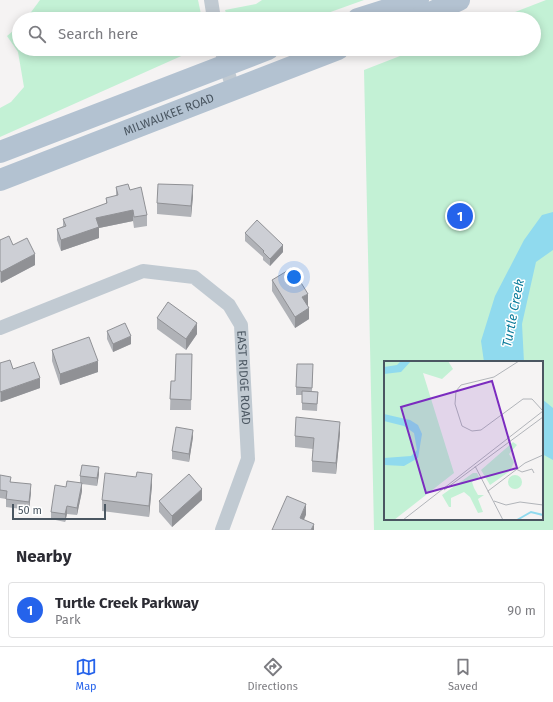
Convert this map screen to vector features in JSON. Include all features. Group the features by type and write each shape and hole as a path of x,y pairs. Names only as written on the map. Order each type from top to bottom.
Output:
{"main road":[{"path":"380,12 418,0"},
{"path":"432,12 459,0"},
{"name":"MILWAUKEE ROAD","path":"0,180 320,56"},
{"path":"0,152 223,57"}],"street":[{"path":"211,0 213,12"},
{"path":"223,57 233,89"},
{"name":"EAST RIDGE ROAD","path":"0,328 143,271 194,277 229,305 241,325 248,459 222,530"}],"green space":[{"path":"40,0 198,0 201,12 31,12"},
{"path":"262,0 364,0 331,12 226,12 225,10 256,4"},
{"path":"546,0 553,0 553,530 374,530 364,70 400,56 541,56 541,12 515,12"},
{"path":"12,32 12,43 7,36"},
{"path":"19,56 181,56 0,137 0,108 11,102 24,87"}],"water":[{"name":"Turtle Creek","path":"553,212 553,250 536,262 522,324 524,361 484,361 481,341 495,296 524,240 542,215"},
{"path":"543,400 553,408 553,460 543,455"}],"building":[{"path":"128,184 130,190 141,187 147,215 134,217 133,210 96,218 99,227 61,240 57,229 66,226 63,219 107,203 106,198 118,195 116,187"},
{"path":"158,184 193,185 191,206 157,203"},
{"path":"257,220 283,245 270,259 263,252 264,251 245,233"},
{"path":"9,236 13,245 27,238 35,254 1,272 0,240"},
{"path":"292,268 308,294 302,297 309,308 295,317 272,280"},
{"path":"168,302 197,323 186,339 157,318"},
{"path":"125,323 131,336 113,344 107,331"},
{"path":"89,337 98,361 60,374 52,350"},
{"path":"176,354 192,354 191,400 170,399 171,381 175,381"},
{"path":"10,360 13,369 34,362 40,378 0,392 0,363"},
{"path":"297,364 313,364 312,388 296,387"},
{"path":"302,391 318,392 317,404 302,403"},
{"path":"296,417 340,422 336,463 312,461 314,438 295,436"},
{"path":"176,427 193,430 189,454 172,451"},
{"path":"82,465 99,467 97,478 80,476"},
{"path":"137,472 152,474 149,506 102,500 105,473 136,477"},
{"path":"189,474 202,489 172,516 159,501"},
{"path":"0,475 11,477 10,482 31,484 29,502 6,499 7,491 0,490"},
{"path":"67,481 82,483 77,508 67,506 65,514 51,512 55,485 66,487"},
{"path":"287,496 306,504 300,518 314,524 311,530 272,530"}],"place":[{"name":"Turtle Creek Parkway","path":"460,216"}]}
